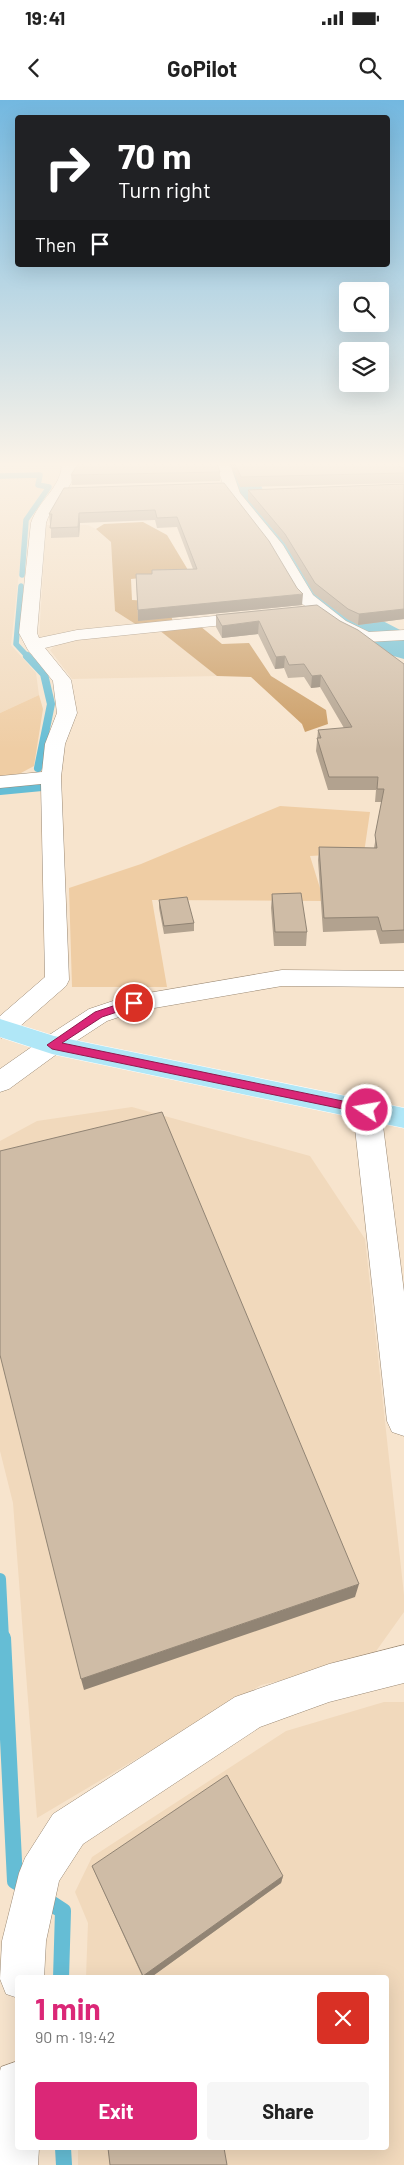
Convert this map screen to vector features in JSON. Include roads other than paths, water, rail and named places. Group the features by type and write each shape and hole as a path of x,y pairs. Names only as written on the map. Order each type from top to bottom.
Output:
{"main road":[{"path":"0,1029 52,1045 404,1118"}],"street":[{"path":"0,1029 57,980 51,777 55,744 67,713 62,680 34,646 28,633 35,557"},
{"path":"282,557 306,598 340,625 366,637 404,635"},
{"path":"301,612 321,610"},
{"path":"34,646 54,639 76,635 272,615"},
{"path":"0,782 51,777"},
{"path":"0,1082 98,1015 134,1003 282,978 404,979"},
{"path":"367,1110 404,1421"},
{"path":"23,1959 40,1873 68,1829 249,1711 329,1683 404,1664"},
{"path":"14,2165 15,2145"}],"waterway":[{"path":"22,575 23,557"},
{"path":"298,557 319,589 342,611 367,628 404,647"},
{"path":"21,586 16,644 28,657"},
{"path":"27,656 44,674 51,704 38,768"},
{"path":"0,791 42,787"},
{"path":"0,1579 3,1639"},
{"path":"3,1638 15,1881 29,1889"},
{"path":"43,1898 63,1911 61,1975"},
{"path":"63,2150 64,2165"}]}
